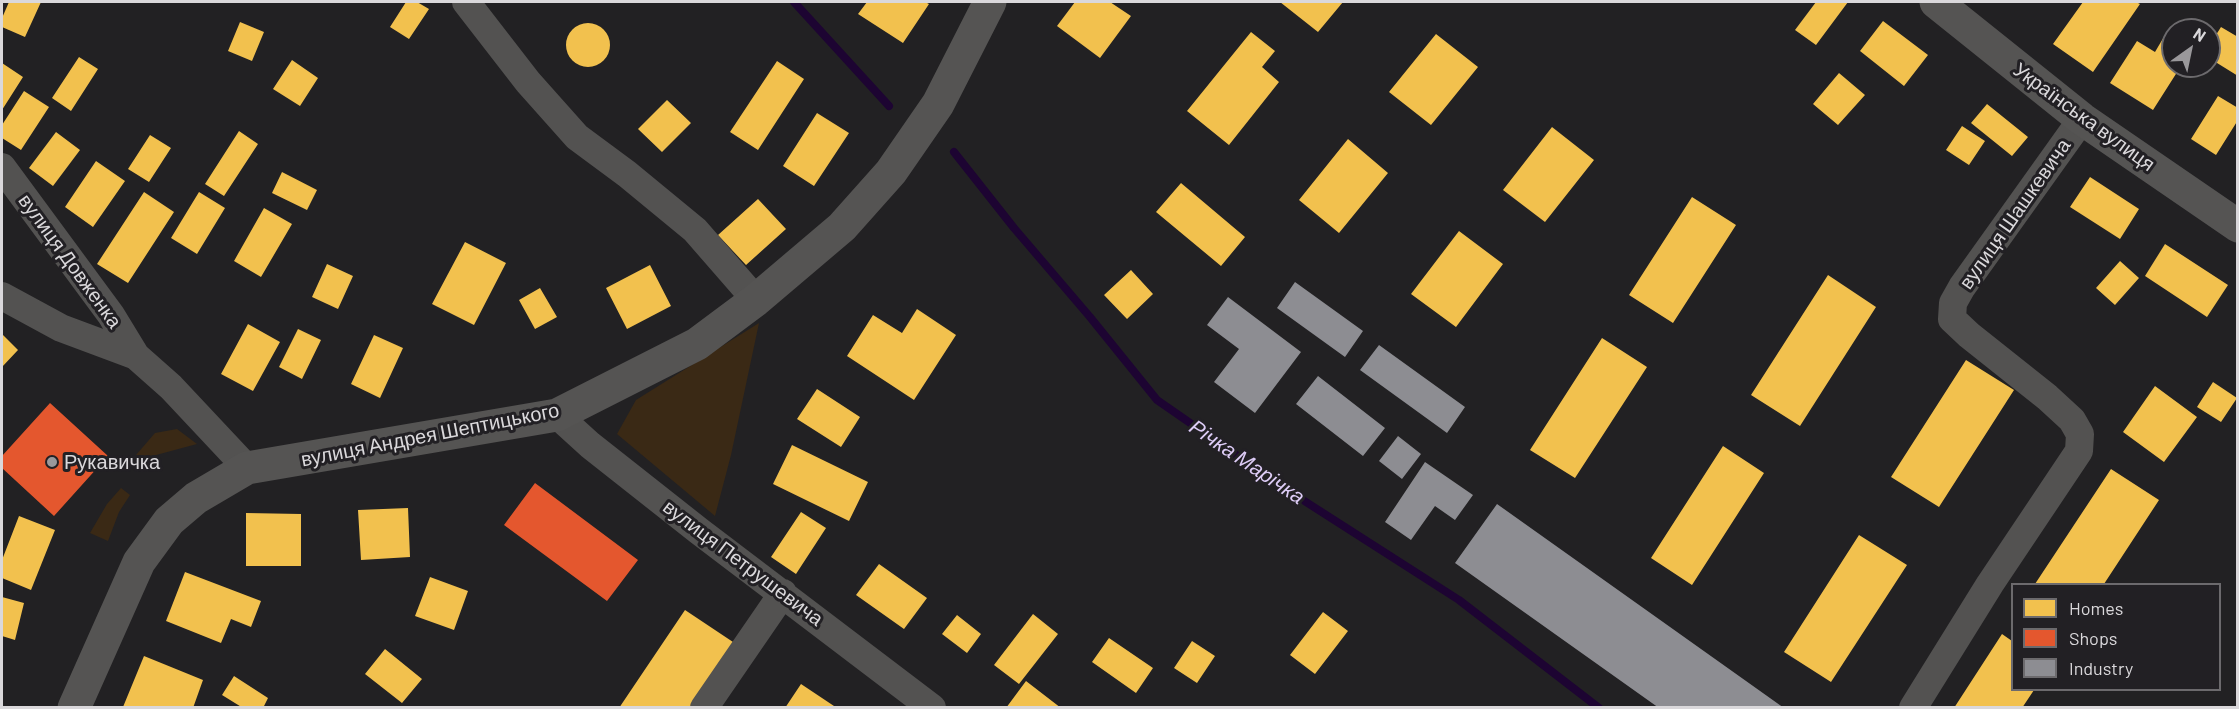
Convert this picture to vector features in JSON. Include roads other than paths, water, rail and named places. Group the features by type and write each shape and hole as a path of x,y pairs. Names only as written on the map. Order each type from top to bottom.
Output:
{"street":[{"path":"466,2 528,82 577,137 627,174 694,230 756,300"},
{"name":"вулиця Андрея Шептицького","path":"74,708 139,562 169,521 196,498 247,468 557,415 697,344 756,300 842,227 891,172 938,104 990,2"},
{"name":"Українська вулиця","path":"1936,2 2082,119 2235,216"},
{"name":"вулиця Шашкевича","path":"1913,708 1990,584 2079,451 2080,434 2073,420 1968,335 1952,319 1953,303 1962,287 2082,119"},
{"name":"вулиця Довженка","path":"2,167 111,315 136,356 171,387 247,468"},
{"name":"вулиця Довженка","path":"2,296 61,328 136,356"},
{"name":"вулиця Петрушевича","path":"557,415 590,446 932,708"},
{"path":"704,708 783,593"}],"waterway":[{"name":"Річка Марічка","path":"794,2 889,106"},
{"name":"Річка Марічка","path":"954,152 1157,400 1281,486 1459,600 1599,708"}],"place":[{"name":"Рукавичка","path":"52,462"}]}
